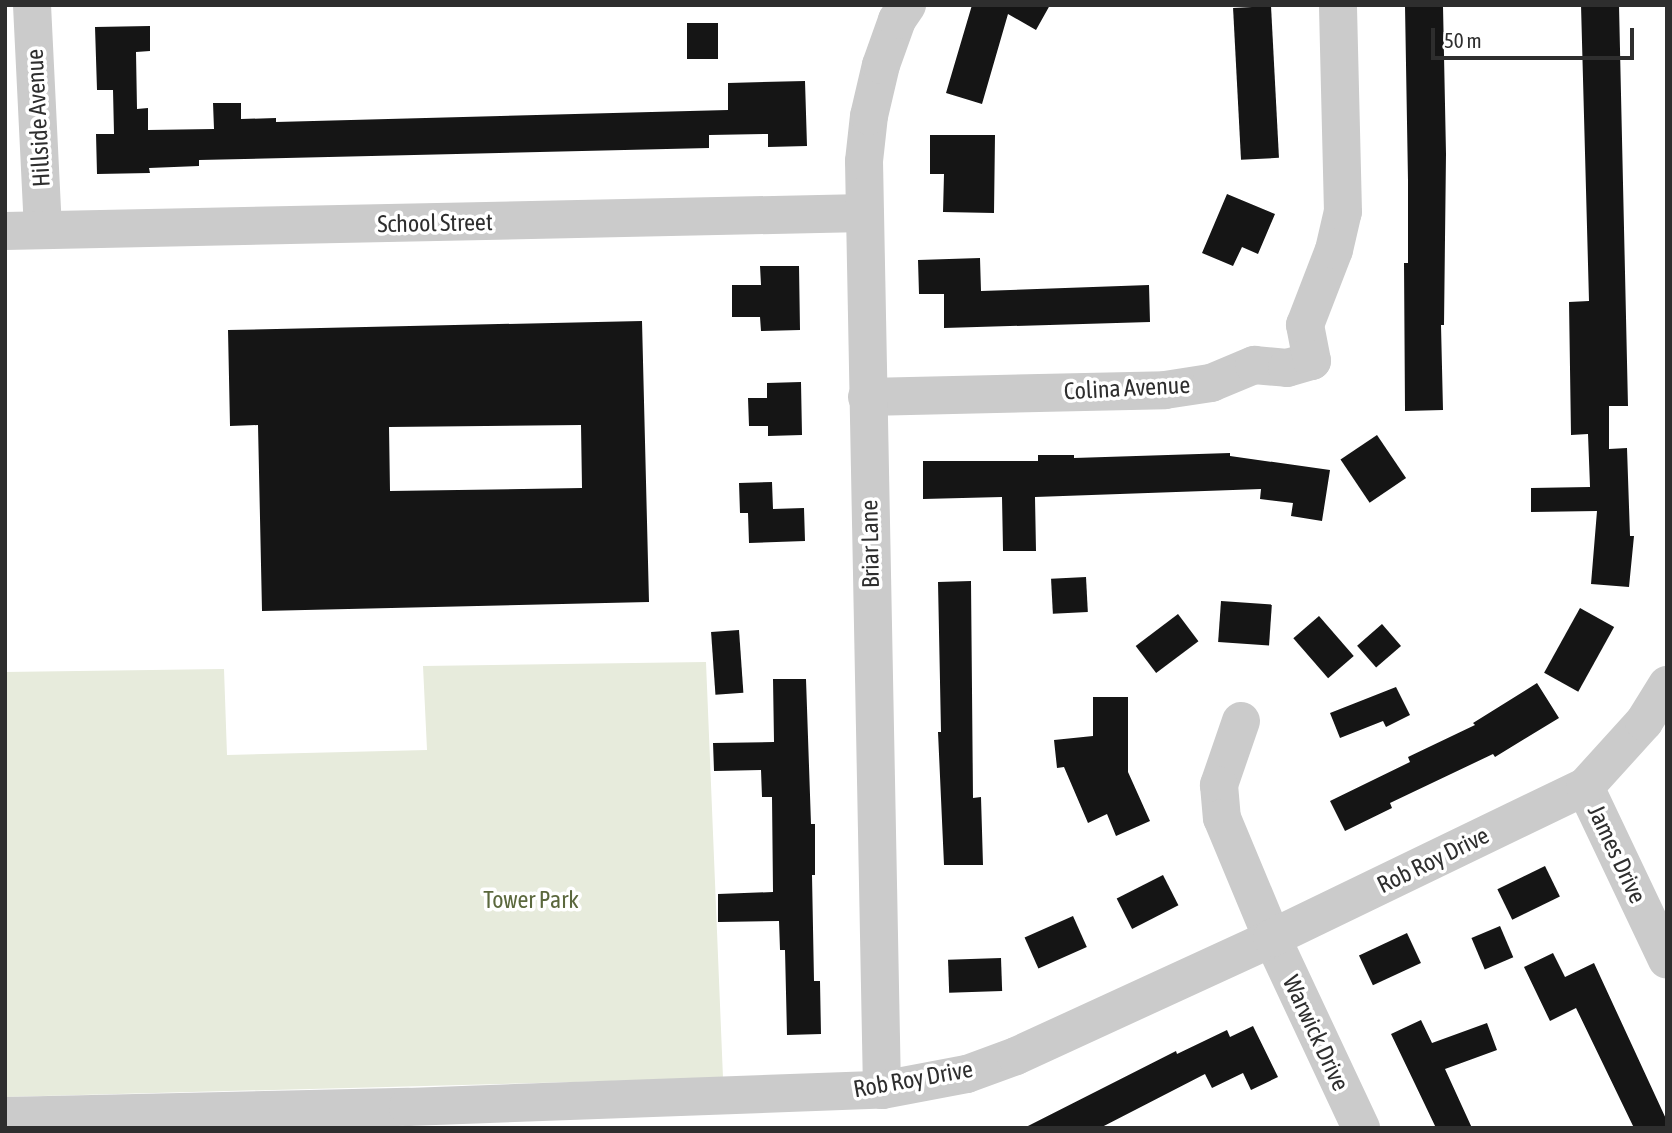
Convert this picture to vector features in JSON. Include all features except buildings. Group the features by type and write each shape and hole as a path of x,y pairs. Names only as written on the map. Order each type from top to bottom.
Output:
{"street":[{"name":"Hillside Avenue","path":"32,5 43,230"},
{"name":"Briar Lane","path":"883,1090 864,162 869,116 881,65 897,19 907,5"},
{"name":"Colina Avenue","path":"867,397 1165,390 1210,383 1254,365 1287,368 1312,361 1305,325 1334,250 1343,212 1338,5"},
{"name":"School Street","path":"5,231 864,213"},
{"name":"Rob Roy Drive","path":"5,1116 64,1121 408,1118 883,1090 967,1074 1016,1056 1272,938 1585,787 1644,722 1667,685"},
{"name":"Warwick Drive","path":"1241,721 1219,785 1222,818 1272,938 1361,1128"},
{"name":"James Drive","path":"1585,787 1667,960"}],"green space":[{"name":"Tower Park","path":"706,662 723,1078 5,1097 5,672 224,669 227,755 427,750 423,666"}]}
